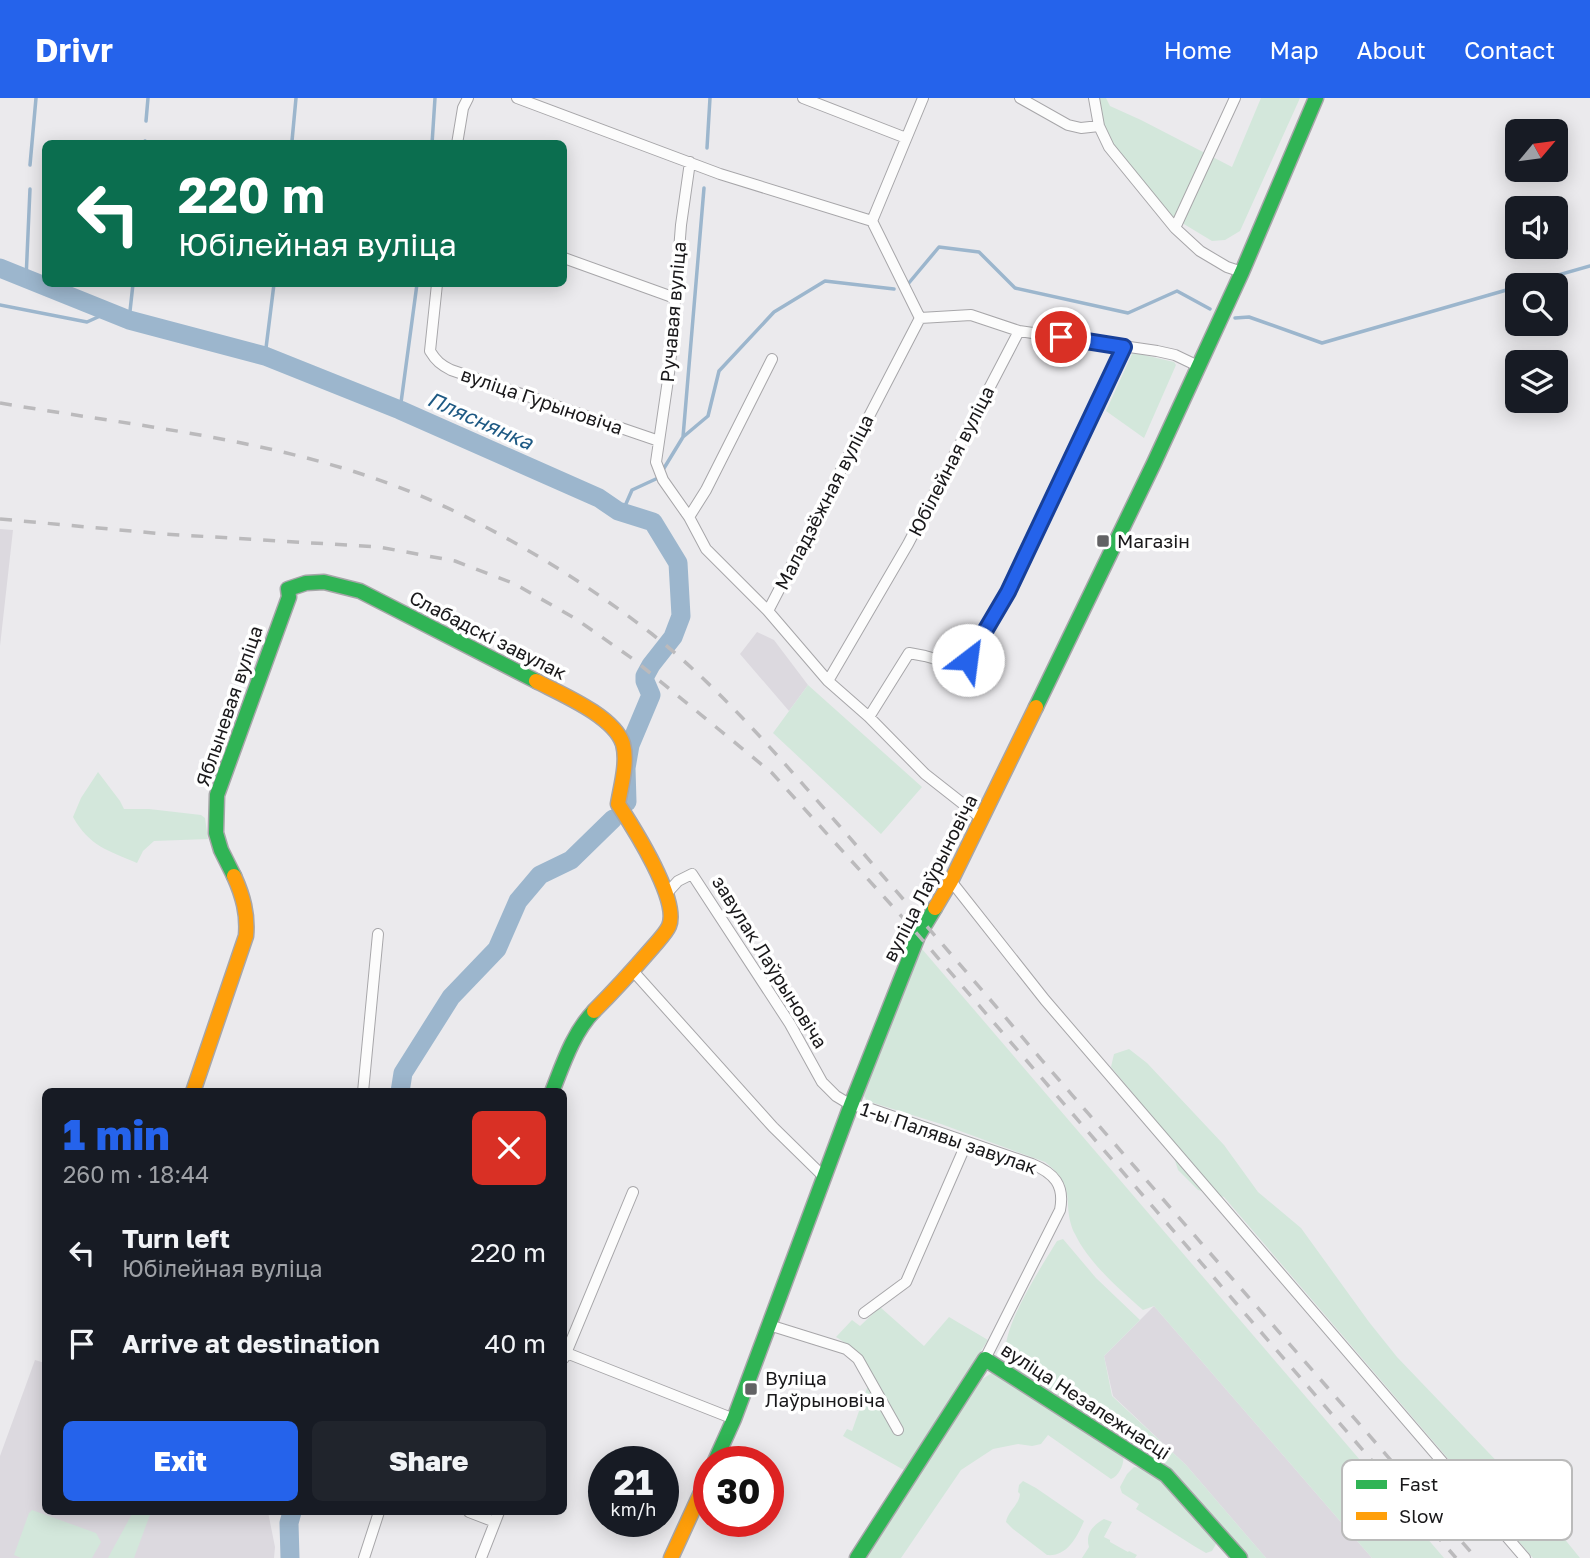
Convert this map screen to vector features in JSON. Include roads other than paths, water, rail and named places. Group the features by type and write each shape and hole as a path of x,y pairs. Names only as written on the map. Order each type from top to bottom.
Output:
{"main road":[{"name":"вуліца Лаўрыновіча","path":"722,1446 850,1105 918,936 951,881 1148,475 1242,272 1316,98"},
{"name":"Слабадскі завулак","path":"304,583 327,581 360,592 588,708 616,732 623,745 624,762 618,804 667,893"},
{"name":"Яблыневая вуліца","path":"193,1088 246,936 248,923 243,894 216,834 214,820 217,794 289,597 288,589 304,583"},
{"path":"554,1088 570,1048 586,1020 633,971 669,927 672,914 667,893"},
{"name":"вуліца Незалежнасці","path":"857,1558 985,1359 1166,1475 1240,1558"},
{"path":"671,1558 693,1510"}],"street":[{"path":"458,140 463,108 468,98"},
{"path":"517,98 720,174 872,221 920,318 971,315 1019,331 1166,353 1198,366"},
{"path":"803,98 906,138"},
{"path":"872,221 923,98"},
{"path":"1020,98 1068,125 1081,128 1099,126"},
{"path":"1094,98 1099,126 1111,150 1175,228 1200,251 1227,267 1242,272"},
{"path":"1175,228 1235,98"},
{"name":"Ручавая вуліца","path":"656,463 670,366 681,225 690,162"},
{"path":"567,259 675,298"},
{"name":"вуліца Гурыновіча","path":"437,287 430,352 435,360 451,370 659,441"},
{"name":"Маладзёжная вуліца","path":"656,463 663,480 689,517 706,549 768,611 920,318"},
{"name":"Юбілейная вуліца","path":"828,681 908,544 1019,331"},
{"path":"869,717 909,653 957,665 968,660 1008,592 1124,347"},
{"path":"689,517 706,491 772,359"},
{"path":"768,611 828,681 869,717 925,774 981,818"},
{"name":"завулак Лаўрыновіча","path":"667,893 678,881 692,874 790,1024 822,1083 850,1105"},
{"path":"951,881 1045,1000 1441,1460"},
{"path":"363,1088 378,934"},
{"path":"633,971 773,1127 824,1177"},
{"name":"1-ы Палявы завулак","path":"850,1105 871,1109 1043,1168 1051,1174 1061,1189 1060,1210 985,1359"},
{"path":"864,1313 906,1282 967,1142"},
{"path":"567,1348 633,1192"},
{"path":"769,1325 846,1349 858,1359 898,1430"},
{"path":"567,1356 734,1419"},
{"path":"364,1558 378,1515"},
{"path":"481,1558 497,1517"},
{"path":"1510,1540 1525,1558"}],"waterway":[{"path":"30,165 36,98"},
{"path":"146,121 148,98"},
{"path":"292,140 296,98"},
{"path":"432,140 435,98"},
{"path":"707,148 710,98"},
{"path":"683,437 704,188"},
{"path":"26,279 30,189"},
{"path":"908,284 939,247 979,252 1015,288 1128,313 1177,291 1210,309"},
{"path":"1565,273 1590,266"},
{"name":"Пляснянка","path":"0,268 42,285"},
{"path":"618,511 625,506 632,490 658,478 683,437 708,416 719,371 774,312 825,281 894,289"},
{"name":"Пляснянка","path":"47,287 129,320 265,356 400,410 599,498 618,511 653,522 678,563 681,616 673,637 645,676 651,695 630,745 626,768 627,802"},
{"path":"129,320 133,287"},
{"path":"265,356 274,287"},
{"path":"400,410 417,287"},
{"path":"1235,318 1249,317 1322,343 1505,290"},
{"path":"0,305 87,322 109,312"},
{"name":"Пляснянка","path":"401,1088 403,1073 451,997 497,949 518,901 540,875 571,860 613,819"},
{"name":"Пляснянка","path":"290,1558 291,1515"}],"railway":[{"path":"0,403 231,441 345,469 400,488 480,524 531,552 629,616 702,677 748,724 1390,1460"},
{"path":"0,519 164,534 379,547 455,561 515,584 576,619 633,659 772,773 913,929 1371,1460"},
{"path":"1440,1540 1456,1558"},
{"path":"1460,1540 1476,1558"}],"place":[{"name":"Магазін","path":"1103,541"},
{"name":"Вуліца Лаўрыновіча","path":"751,1389"}]}
